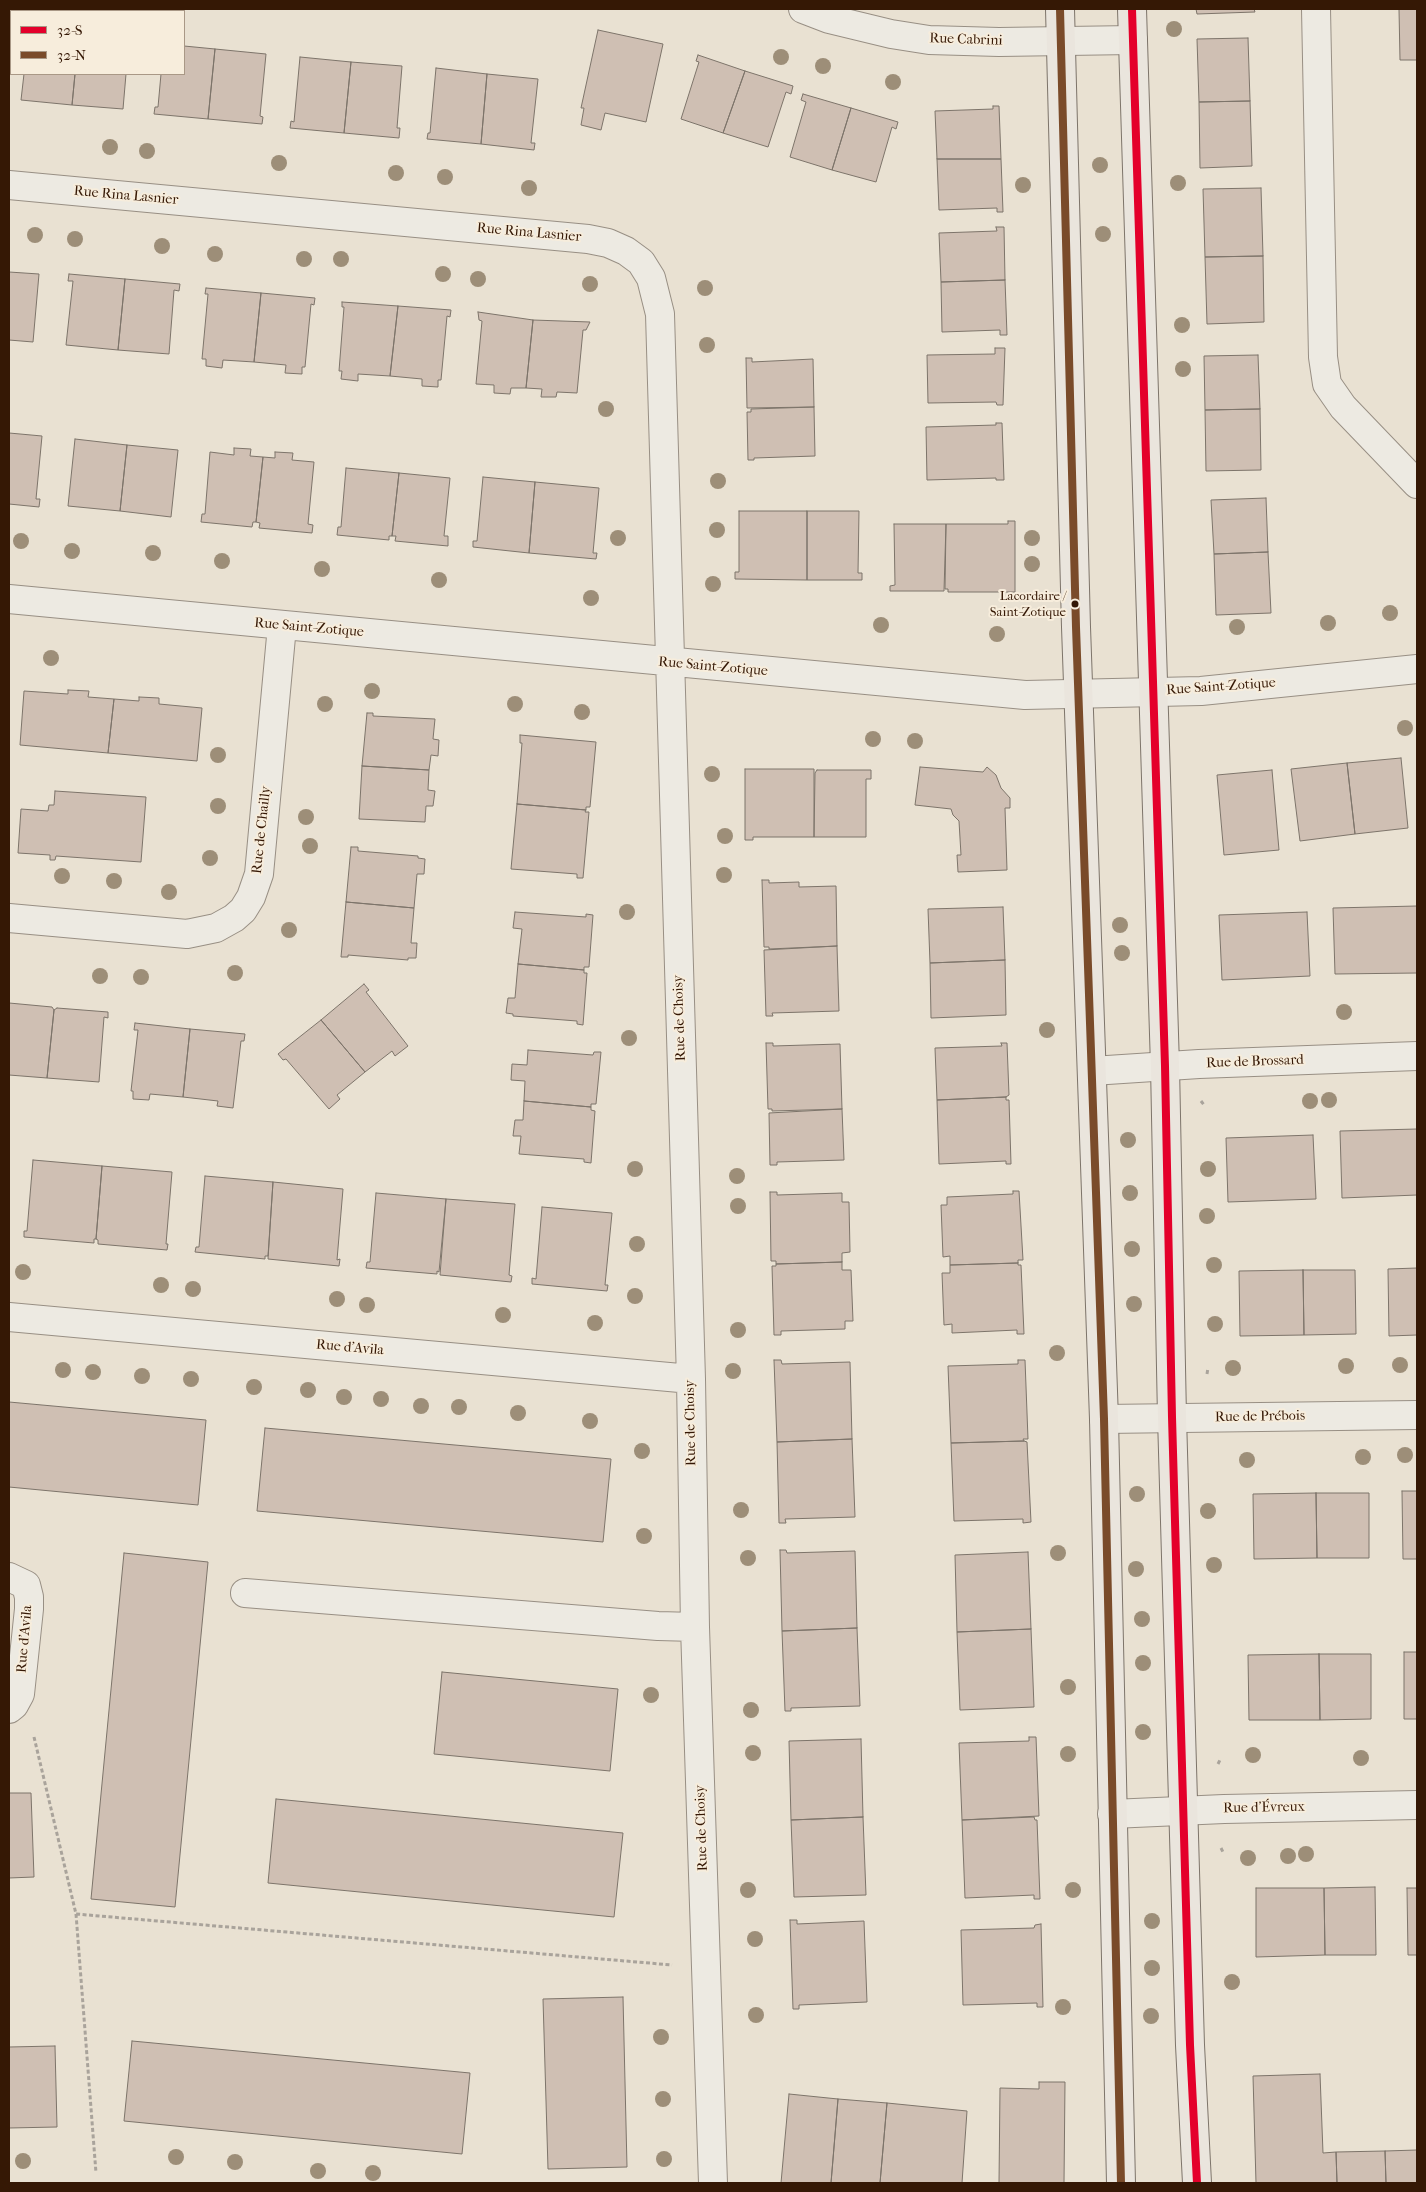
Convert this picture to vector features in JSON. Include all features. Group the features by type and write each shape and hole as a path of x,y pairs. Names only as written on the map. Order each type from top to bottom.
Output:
{"main road":[{"path":"1060,9 1079,694 1104,1419 1121,2183"},
{"path":"1132,9 1165,1066 1183,1810 1197,2183"}],"street":[{"name":"Rue Cabrini","path":"803,9 829,19 891,34 929,40 999,42 1132,40"},
{"path":"1316,9 1323,357 1327,384 1343,408 1417,484"},
{"name":"Rue Rina Lasnier","path":"9,185 588,239 608,243 626,251 641,262 651,278 660,314 670,663"},
{"name":"Rue Saint-Zotique","path":"9,599 670,663 1025,695 1201,691 1417,669"},
{"name":"Rue de Chailly","path":"9,918 187,934 216,928 234,918 243,910 251,897 259,874 282,626"},
{"name":"Rue de Choisy","path":"670,663 691,1379 695,1627 714,2183"},
{"name":"Rue de Brossard","path":"1092,1071 1165,1066 1417,1056"},
{"name":"Rue d'Avila","path":"9,1317 691,1379"},
{"name":"Rue de Prébois","path":"1104,1419 1417,1415"},
{"name":"Rue d'Avila","path":"9,1577 26,1585 29,1609 20,1694 14,1705 9,1709"},
{"path":"245,1593 658,1626 695,1627"},
{"name":"Rue d'Évreux","path":"1112,1814 1183,1810 1417,1805"}],"path":[{"path":"1200,1101 1204,1105"},
{"path":"1207,1374 1208,1368"},
{"path":"34,1737 76,1914 96,2173"},
{"path":"1218,1764 1220,1760"},
{"path":"76,1914 672,1966"}],"building":[{"path":"1196,9 1254,9 1255,12 1197,14"},
{"path":"1399,9 1417,9 1417,60 1400,60"},
{"path":"598,30 663,44 646,122 605,113 601,130 581,125 584,108 581,108"},
{"path":"1248,38 1250,101 1199,102 1197,39"},
{"path":"185,46 215,49 208,119 154,114 155,107 158,107 161,75 185,75"},
{"path":"215,49 266,54 260,116 263,117 262,124 208,119"},
{"path":"698,55 745,71 723,133 681,119 699,62 696,61"},
{"path":"300,57 351,62 344,133 290,128 291,121 294,122"},
{"path":"351,62 402,66 397,128 400,128 399,138 344,133"},
{"path":"436,68 487,74 481,144 427,139 428,133 430,133"},
{"path":"745,71 793,86 791,94 786,92 768,147 723,133"},
{"path":"487,74 538,79 531,143 535,143 534,150 481,144"},
{"path":"24,75 75,75 72,105 21,100"},
{"path":"75,75 126,75 123,109 72,105"},
{"path":"803,94 851,108 832,170 790,157 806,102 801,100"},
{"path":"1250,101 1252,166 1200,168 1199,102"},
{"path":"993,106 999,106 1001,159 937,159 935,111 993,109"},
{"path":"851,108 898,122 896,129 892,127 876,182 832,170"},
{"path":"937,159 1001,159 1003,212 997,212 997,208 939,210"},
{"path":"1261,188 1263,256 1205,257 1203,189"},
{"path":"996,227 1004,227 1005,280 941,282 939,233 997,231"},
{"path":"1263,256 1264,322 1207,324 1205,257"},
{"path":"9,272 39,274 33,342 9,340"},
{"path":"69,274 125,279 118,350 66,345 73,281 68,281"},
{"path":"125,279 180,284 179,291 174,290 169,354 118,350"},
{"path":"1005,280 1007,335 1000,335 1000,330 942,332 941,282"},
{"path":"206,288 261,293 254,362 223,360 222,368 206,366 206,359 202,359 208,294 205,294"},
{"path":"261,293 315,298 314,305 311,304 305,367 302,367 302,374 285,373 286,365 254,362"},
{"path":"342,302 398,306 390,376 358,374 358,381 341,379 342,371 339,371 344,307 342,307"},
{"path":"398,306 451,310 450,317 447,316 441,380 438,380 438,387 422,386 422,379 390,376"},
{"path":"478,312 533,320 526,388 511,388 510,394 494,393 494,385 476,384 482,321 479,320"},
{"path":"533,320 590,322 586,330 583,330 577,393 557,392 556,397 541,397 542,389 526,388"},
{"path":"995,348 1005,348 1003,405 997,405 996,402 928,403 927,355 995,354"},
{"path":"1258,355 1260,409 1205,410 1204,356"},
{"path":"746,358 752,358 752,362 813,359 814,407 747,408"},
{"path":"814,407 815,456 754,458 754,460 748,460 747,412 751,412 751,409"},
{"path":"1260,409 1261,470 1206,471 1205,410"},
{"path":"996,423 1002,423 1004,480 996,480 996,478 927,480 926,427 996,425"},
{"path":"9,433 42,436 36,499 40,499 39,507 9,504"},
{"path":"75,439 127,445 120,511 68,506"},
{"path":"127,445 178,450 171,517 120,511"},
{"path":"234,448 251,449 250,456 263,457 256,522 253,522 252,527 201,522 202,514 205,514 210,452 234,455"},
{"path":"275,452 293,453 292,460 314,462 308,524 313,525 312,533 259,528 260,523 256,522 263,457 275,458"},
{"path":"346,468 399,473 392,536 389,536 389,540 337,535 338,527 341,527"},
{"path":"399,473 450,478 444,536 448,536 448,546 395,541 396,536 392,536"},
{"path":"483,477 535,482 529,553 473,547 473,541 477,541"},
{"path":"535,482 599,488 593,553 597,553 596,559 529,553"},
{"path":"1266,498 1268,552 1214,554 1211,500"},
{"path":"739,511 807,511 807,580 735,579 735,572 739,572"},
{"path":"807,511 859,511 858,573 862,573 862,580 807,580"},
{"path":"1008,521 1015,521 1015,592 948,592 948,589 945,589 946,524 1008,524"},
{"path":"894,524 946,524 944,591 890,591 890,586 895,585"},
{"path":"1268,552 1271,613 1216,615 1214,554"},
{"path":"68,690 89,691 88,697 114,699 108,753 20,745 24,691 68,694"},
{"path":"139,697 159,698 159,704 202,708 197,761 108,753 114,699 139,701"},
{"path":"367,713 373,713 373,716 435,719 433,739 439,740 438,756 431,755 429,770 362,766"},
{"path":"520,735 596,742 590,807 586,807 586,810 517,804 522,743 520,743"},
{"path":"1401,758 1408,828 1355,834 1347,763"},
{"path":"1347,763 1355,834 1300,841 1291,769"},
{"path":"362,766 429,770 428,790 435,791 433,806 426,806 425,822 359,819"},
{"path":"920,767 983,772 987,767 996,775 1001,788 1010,798 1010,808 1005,808 1007,870 958,872 957,855 961,855 959,821 953,815 951,809 915,805"},
{"path":"745,769 814,769 814,837 753,837 753,840 745,840"},
{"path":"817,770 871,770 871,779 866,779 866,837 814,837 815,773"},
{"path":"1272,770 1279,850 1224,855 1217,775"},
{"path":"55,791 146,797 141,862 56,856 55,860 50,860 50,855 18,853 21,809 48,811 49,805 54,805"},
{"path":"517,804 586,810 585,812 589,812 583,878 577,878 577,874 511,869"},
{"path":"351,847 358,847 358,851 418,856 418,858 425,859 424,874 417,874 414,908 346,902"},
{"path":"762,880 769,880 769,883 799,882 799,887 836,886 837,946 769,949 769,947 764,947"},
{"path":"346,902 414,908 411,943 417,943 416,958 408,958 408,960 348,955 348,957 341,957"},
{"path":"1417,906 1417,973 1335,974 1333,908"},
{"path":"1003,907 1005,960 930,963 928,909"},
{"path":"515,912 586,917 586,914 593,915 589,967 584,967 584,970 518,964 522,929 513,928"},
{"path":"1307,912 1310,976 1222,980 1219,915"},
{"path":"837,946 839,1011 772,1013 773,1016 766,1016 764,950"},
{"path":"1005,960 1006,1015 931,1018 930,963"},
{"path":"518,964 584,970 584,973 587,973 583,1025 577,1024 577,1021 513,1016 513,1014 506,1013 508,998 515,998"},
{"path":"364,984 369,990 366,992 408,1046 395,1056 392,1051 365,1072 321,1020"},
{"path":"9,1003 52,1007 54,1010 47,1078 9,1075"},
{"path":"57,1008 108,1012 108,1018 104,1017 99,1082 47,1078 54,1010"},
{"path":"321,1020 365,1072 337,1095 340,1099 329,1109 286,1059 283,1060 278,1054"},
{"path":"135,1023 190,1029 183,1097 150,1094 149,1100 133,1099 133,1091 131,1091 138,1030 134,1030"},
{"path":"190,1029 245,1034 244,1041 241,1041 233,1108 217,1106 218,1101 183,1097"},
{"path":"766,1043 773,1043 773,1046 840,1044 842,1109 772,1111 772,1109 768,1109"},
{"path":"1001,1043 1007,1043 1009,1095 1006,1097 937,1100 935,1048 1002,1046"},
{"path":"528,1050 593,1055 594,1052 601,1052 596,1104 591,1104 591,1107 524,1101 525,1081 511,1080 512,1064 527,1065"},
{"path":"1006,1097 1006,1100 1009,1100 1011,1164 1006,1164 1006,1161 939,1164 937,1100"},
{"path":"524,1101 591,1107 591,1110 595,1111 591,1163 584,1162 584,1159 519,1154 521,1136 513,1136 515,1120 523,1120"},
{"path":"842,1109 844,1160 777,1162 777,1165 770,1165 769,1113"},
{"path":"1417,1129 1417,1195 1342,1198 1340,1131"},
{"path":"1313,1135 1316,1199 1228,1202 1226,1138"},
{"path":"33,1160 102,1166 96,1239 94,1239 94,1243 24,1237 24,1231 27,1231"},
{"path":"102,1166 172,1172 167,1250 98,1244 96,1239"},
{"path":"205,1176 273,1182 268,1256 265,1256 265,1259 195,1252 196,1247 199,1247"},
{"path":"273,1182 343,1189 337,1260 340,1259 339,1266 268,1259"},
{"path":"1013,1191 1019,1191 1023,1260 1018,1260 1018,1263 950,1265 950,1256 943,1257 941,1205 947,1205 947,1197 1013,1194"},
{"path":"770,1192 777,1192 777,1195 842,1193 842,1202 849,1202 850,1252 842,1253 842,1262 776,1264 776,1261 771,1261"},
{"path":"376,1193 446,1199 439,1272 437,1271 437,1274 366,1268 367,1262 370,1262"},
{"path":"446,1199 515,1204 509,1275 512,1276 511,1282 440,1275"},
{"path":"542,1207 612,1213 605,1285 608,1285 607,1291 532,1284 532,1278 536,1279"},
{"path":"842,1262 842,1270 851,1270 853,1321 845,1321 845,1329 781,1331 781,1335 774,1335 772,1266 776,1266 776,1264"},
{"path":"1018,1263 1018,1265 1021,1265 1024,1334 1017,1334 1017,1330 952,1333 952,1324 944,1325 942,1273 950,1273 950,1265"},
{"path":"1417,1268 1417,1335 1389,1336 1388,1269"},
{"path":"1303,1270 1304,1335 1240,1336 1239,1271"},
{"path":"1303,1270 1355,1270 1356,1334 1304,1335"},
{"path":"774,1360 781,1360 782,1364 850,1362 852,1439 777,1442"},
{"path":"1018,1360 1025,1360 1028,1439 1023,1439 1024,1441 951,1443 948,1366 1018,1364"},
{"path":"9,1402 206,1420 198,1505 9,1487"},
{"path":"265,1428 611,1459 603,1542 257,1511"},
{"path":"852,1439 855,1517 785,1519 786,1523 779,1523 777,1442"},
{"path":"1027,1442 1031,1522 1023,1523 1023,1519 954,1521 951,1443"},
{"path":"1402,1491 1417,1491 1417,1559 1403,1559"},
{"path":"1316,1493 1317,1558 1254,1559 1253,1494"},
{"path":"1316,1493 1369,1493 1369,1558 1317,1558"},
{"path":"780,1550 786,1550 787,1553 855,1551 857,1628 782,1631"},
{"path":"1028,1552 1031,1629 957,1632 955,1555"},
{"path":"124,1553 208,1562 175,1907 91,1899"},
{"path":"857,1628 860,1706 791,1708 791,1711 785,1711 782,1631"},
{"path":"1031,1629 1034,1707 960,1710 957,1632"},
{"path":"1404,1652 1417,1652 1417,1719 1404,1719"},
{"path":"1319,1654 1371,1654 1371,1719 1320,1720"},
{"path":"1319,1654 1320,1720 1249,1720 1248,1655"},
{"path":"442,1672 618,1689 610,1771 434,1754"},
{"path":"1029,1737 1036,1737 1039,1816 962,1820 959,1743 1029,1741"},
{"path":"861,1739 863,1817 791,1820 789,1741"},
{"path":"9,1793 31,1793 34,1877 9,1878"},
{"path":"276,1799 623,1833 614,1917 268,1883"},
{"path":"863,1817 866,1895 794,1897 791,1820"},
{"path":"1034,1817 1037,1820 1040,1899 1034,1899 1034,1895 965,1898 962,1820"},
{"path":"1375,1887 1376,1955 1325,1955 1324,1888"},
{"path":"1256,1888 1324,1888 1325,1955 1256,1957"},
{"path":"1407,1888 1417,1888 1417,1955 1408,1955"},
{"path":"790,1920 797,1920 797,1924 864,1921 867,2002 799,2005 799,2009 793,2009"},
{"path":"1041,1924 1043,2007 1037,2007 1037,2003 963,2005 961,1930 1034,1928 1035,1925"},
{"path":"623,1997 627,2167 548,2169 543,1999"},
{"path":"132,2041 470,2073 462,2154 124,2121"},
{"path":"55,2046 57,2127 9,2128 9,2047"},
{"path":"1320,2074 1323,2153 1336,2152 1337,2183 1256,2183 1253,2076"},
{"path":"1039,2082 1065,2082 1064,2183 999,2183 1000,2088 1039,2089"},
{"path":"789,2094 838,2099 831,2183 781,2183"},
{"path":"838,2099 887,2103 880,2183 831,2183"},
{"path":"887,2103 967,2111 962,2183 880,2183"},
{"path":"1417,2150 1417,2183 1386,2183 1385,2151"},
{"path":"1385,2151 1386,2183 1337,2183 1336,2152"}],"transit line":[{"name":"32-N","path":"1060,9 1076,627 1104,1419 1121,2183"},
{"name":"32-S","path":"1132,9 1165,1066 1172,1417 1190,2045 1197,2183"}],"place":[{"name":"Lacordaire / Saint-Zotique","path":"1075,604"}]}
